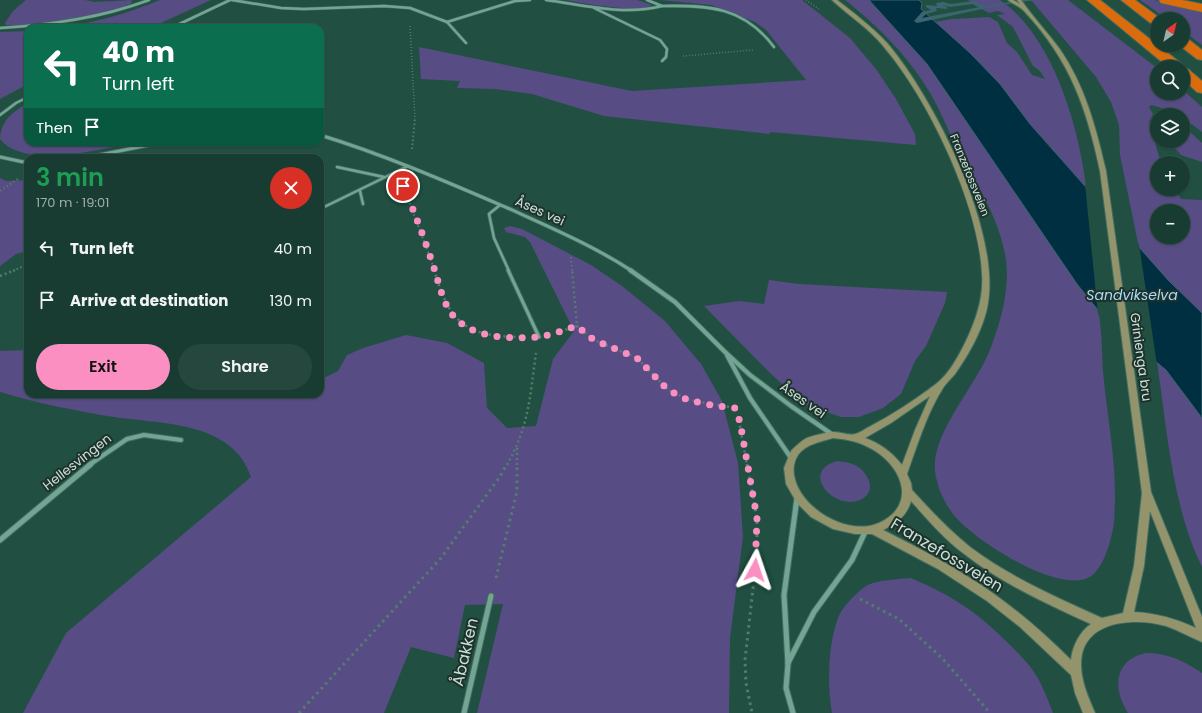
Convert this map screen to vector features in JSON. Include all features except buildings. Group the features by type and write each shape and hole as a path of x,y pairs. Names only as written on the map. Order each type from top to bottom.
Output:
{"highway":[{"path":"1093,0 1168,60"},
{"path":"1127,0 1150,17"},
{"path":"1171,2 1202,8"},
{"path":"1190,47 1202,56"},
{"path":"1190,78 1202,89"}],"main road":[{"name":"Franzefossveien","path":"834,0 876,34 903,68 930,113 951,156 983,242 986,284 984,302 979,320 962,357 940,386 921,424 903,474"},
{"path":"1010,0 1027,11"},
{"path":"1020,0 1027,11"},
{"name":"Grinienga bru","path":"1027,11 1058,50 1074,78 1091,119 1103,172 1148,493"},
{"name":"Franzefossveien","path":"856,438 888,421 940,386"},
{"path":"833,435 856,438 884,451 895,462 903,474 908,492 906,505 899,516 888,525 869,530 846,529 826,522 809,512 797,498 790,484 788,470 791,458 803,444 812,439 833,435"},
{"name":"Franzefossveien","path":"908,492 931,518 975,556 1013,581 1100,623"},
{"path":"1128,616 1139,566 1148,493"},
{"path":"1148,493 1202,630"},
{"name":"Franzefossveien","path":"869,530 962,578 1016,617 1076,672"},
{"path":"1089,713 1080,694 1076,672 1078,651 1086,635 1100,623 1113,618 1128,616 1146,617 1165,621 1202,637"}],"street":[{"path":"59,24 90,19 149,0"},
{"path":"179,24 231,0 281,8 304,9 384,6 410,8 447,22 466,43"},
{"path":"447,22 515,1 530,0"},
{"path":"546,0 624,10 651,10 662,6 699,4 723,10 756,26 774,47"},
{"path":"647,0 662,6"},
{"path":"590,6 660,40 668,49 666,57 662,61"},
{"path":"0,28 24,27"},
{"path":"0,115 24,98"},
{"name":"Åses vei","path":"324,136 348,143 409,166 500,205 582,242 628,267 673,300 694,318 724,351 770,391 833,435"},
{"path":"104,154 144,146"},
{"path":"0,157 24,162"},
{"name":"Åses vei","path":"724,351 750,398 791,458"},
{"name":"Hellesvingen","path":"0,540 83,469 127,439 144,435 181,440"},
{"path":"793,713 786,688 788,664 784,595 797,498"},
{"path":"788,664 814,612 832,585 852,560 869,530"},
{"name":"Åbakken","path":"464,713 492,596"}],"lane":[{"path":"324,207 360,192 409,166"},
{"path":"337,167 384,178"},
{"path":"360,192 363,204"},
{"path":"500,205 489,214 492,232 539,336"}],"path":[{"path":"806,0 821,11"},
{"path":"410,8 415,115 412,152 409,166 402,182 418,222 442,294 451,313 466,326 494,337 539,336 577,326"},
{"path":"666,57 742,52 774,47"},
{"path":"0,191 22,176"},
{"path":"571,251 577,326 594,340 637,358 668,390 688,400 735,408"},
{"path":"0,276 24,266"},
{"path":"299,713 441,558 482,502 517,447 527,418 539,336"},
{"path":"732,401 740,422 757,518 757,553 745,660 746,683 752,713"},
{"path":"492,596 517,491 517,447"},
{"path":"860,599 899,619 943,658 990,713"}],"shaded area":[{"path":"26,0 85,0 95,2 132,0 131,4 101,13 45,24 6,25 5,23 13,11"},
{"path":"160,0 211,0 159,24 82,24 134,10"},
{"path":"564,0 637,0 652,5 646,8 637,9"},
{"path":"660,0 802,0 850,38 876,69 896,99 915,134 916,145 770,132 770,134 604,116 532,94 495,89 457,88 460,81 421,79 419,47 632,91 806,80 766,30 755,22 711,5"},
{"path":"845,0 869,0 927,64 1077,284 1093,302 1097,309 1102,339 1103,372 1113,454 1115,503 1114,526 1108,548 1100,567 1091,576 1077,580 1059,579 1018,562 997,550 963,525 953,514 941,494 935,471 936,457 940,442 955,411 982,366 993,341 1003,307 1007,284 1006,260 999,230 987,203 958,150 938,107 922,80 892,42"},
{"path":"967,0 1000,0 1019,16 1035,36 1049,59 1070,111 1077,138 1086,187 1030,124 1000,84 970,53 935,22 952,19 989,17 998,22 1007,43 1017,52 1032,75 1045,79 1040,71 1033,66 1013,27 997,15 1005,14 998,11 989,13 974,5 979,4"},
{"path":"1031,0 1068,0 1150,63 1150,100 1190,100 1190,96 1202,107 1202,132 1190,124 1190,108 1162,108 1151,105 1149,107 1149,122 1150,148 1157,148 1159,156 1150,156 1150,196 1179,196 1181,199 1202,200 1202,313 1168,280 1139,248 1120,155 1119,125 1111,102 1096,77"},
{"path":"1140,0 1154,0 1202,11 1202,45 1190,36 1190,12 1157,12"},
{"path":"24,31 24,86 0,99 0,32"},
{"path":"24,106 24,146 118,146 72,154 27,154 11,148 0,139 5,122 17,110"},
{"path":"1190,132 1202,143 1202,162 1190,158 1190,156 1181,155 1175,148 1190,148"},
{"path":"0,178 6,181 24,180 24,252 16,254 0,266"},
{"path":"510,226 522,229 591,265 622,286 665,321 701,364 722,401 738,463 743,537 730,638 729,713 477,713 503,604 465,605 454,658 411,647 384,713 23,713 66,633 251,477 242,459 228,445 212,435 173,424 85,412 42,403 0,392 0,351 24,350 24,398 324,398 324,378 338,371 347,355 363,348 406,335 447,343 484,363 487,408 507,428 536,426 553,359 574,331 530,242 525,237 506,232 504,228"},
{"path":"769,280 799,284 947,292 945,303 926,346 915,361 901,394 883,408 859,417 841,417 806,405 771,374 704,306 739,301 764,304"},
{"path":"1157,362 1166,370 1202,418 1202,567 1192,543 1177,493"},
{"path":"837,461 855,465 867,476 870,486 869,491 862,499 852,502 842,501 832,496 825,489 821,482 821,474 826,466"},
{"path":"911,578 953,599 977,615 1000,635 1034,672 1042,686 1053,713 832,713 829,690 829,665 832,640 840,614 850,600 866,586 882,581"},
{"path":"1146,653 1162,654 1176,658 1202,673 1202,713 1128,713 1120,694 1118,685 1119,676 1122,668 1127,662"}],"water":[{"name":"Sandvikselva","path":"869,0 919,0 922,3 921,9 970,53 1000,84 1030,124 1168,280 1202,313 1202,418 1166,370 1106,320 1077,284 927,64"}],"pier":[{"path":"1085,184 1139,244 1157,365 1105,322 1098,314"}],"waterway":[{"path":"985,7 974,2 950,6 943,3 938,4 945,8 928,6 935,10 924,13 917,21 1001,4 1034,0"}],"route":[{"path":"403,186 418,222 442,294 451,313 460,322 479,332 494,337 539,336 577,326 594,340 637,358 668,390 688,400 735,408 740,422 757,518 757,553 755,570"}]}
